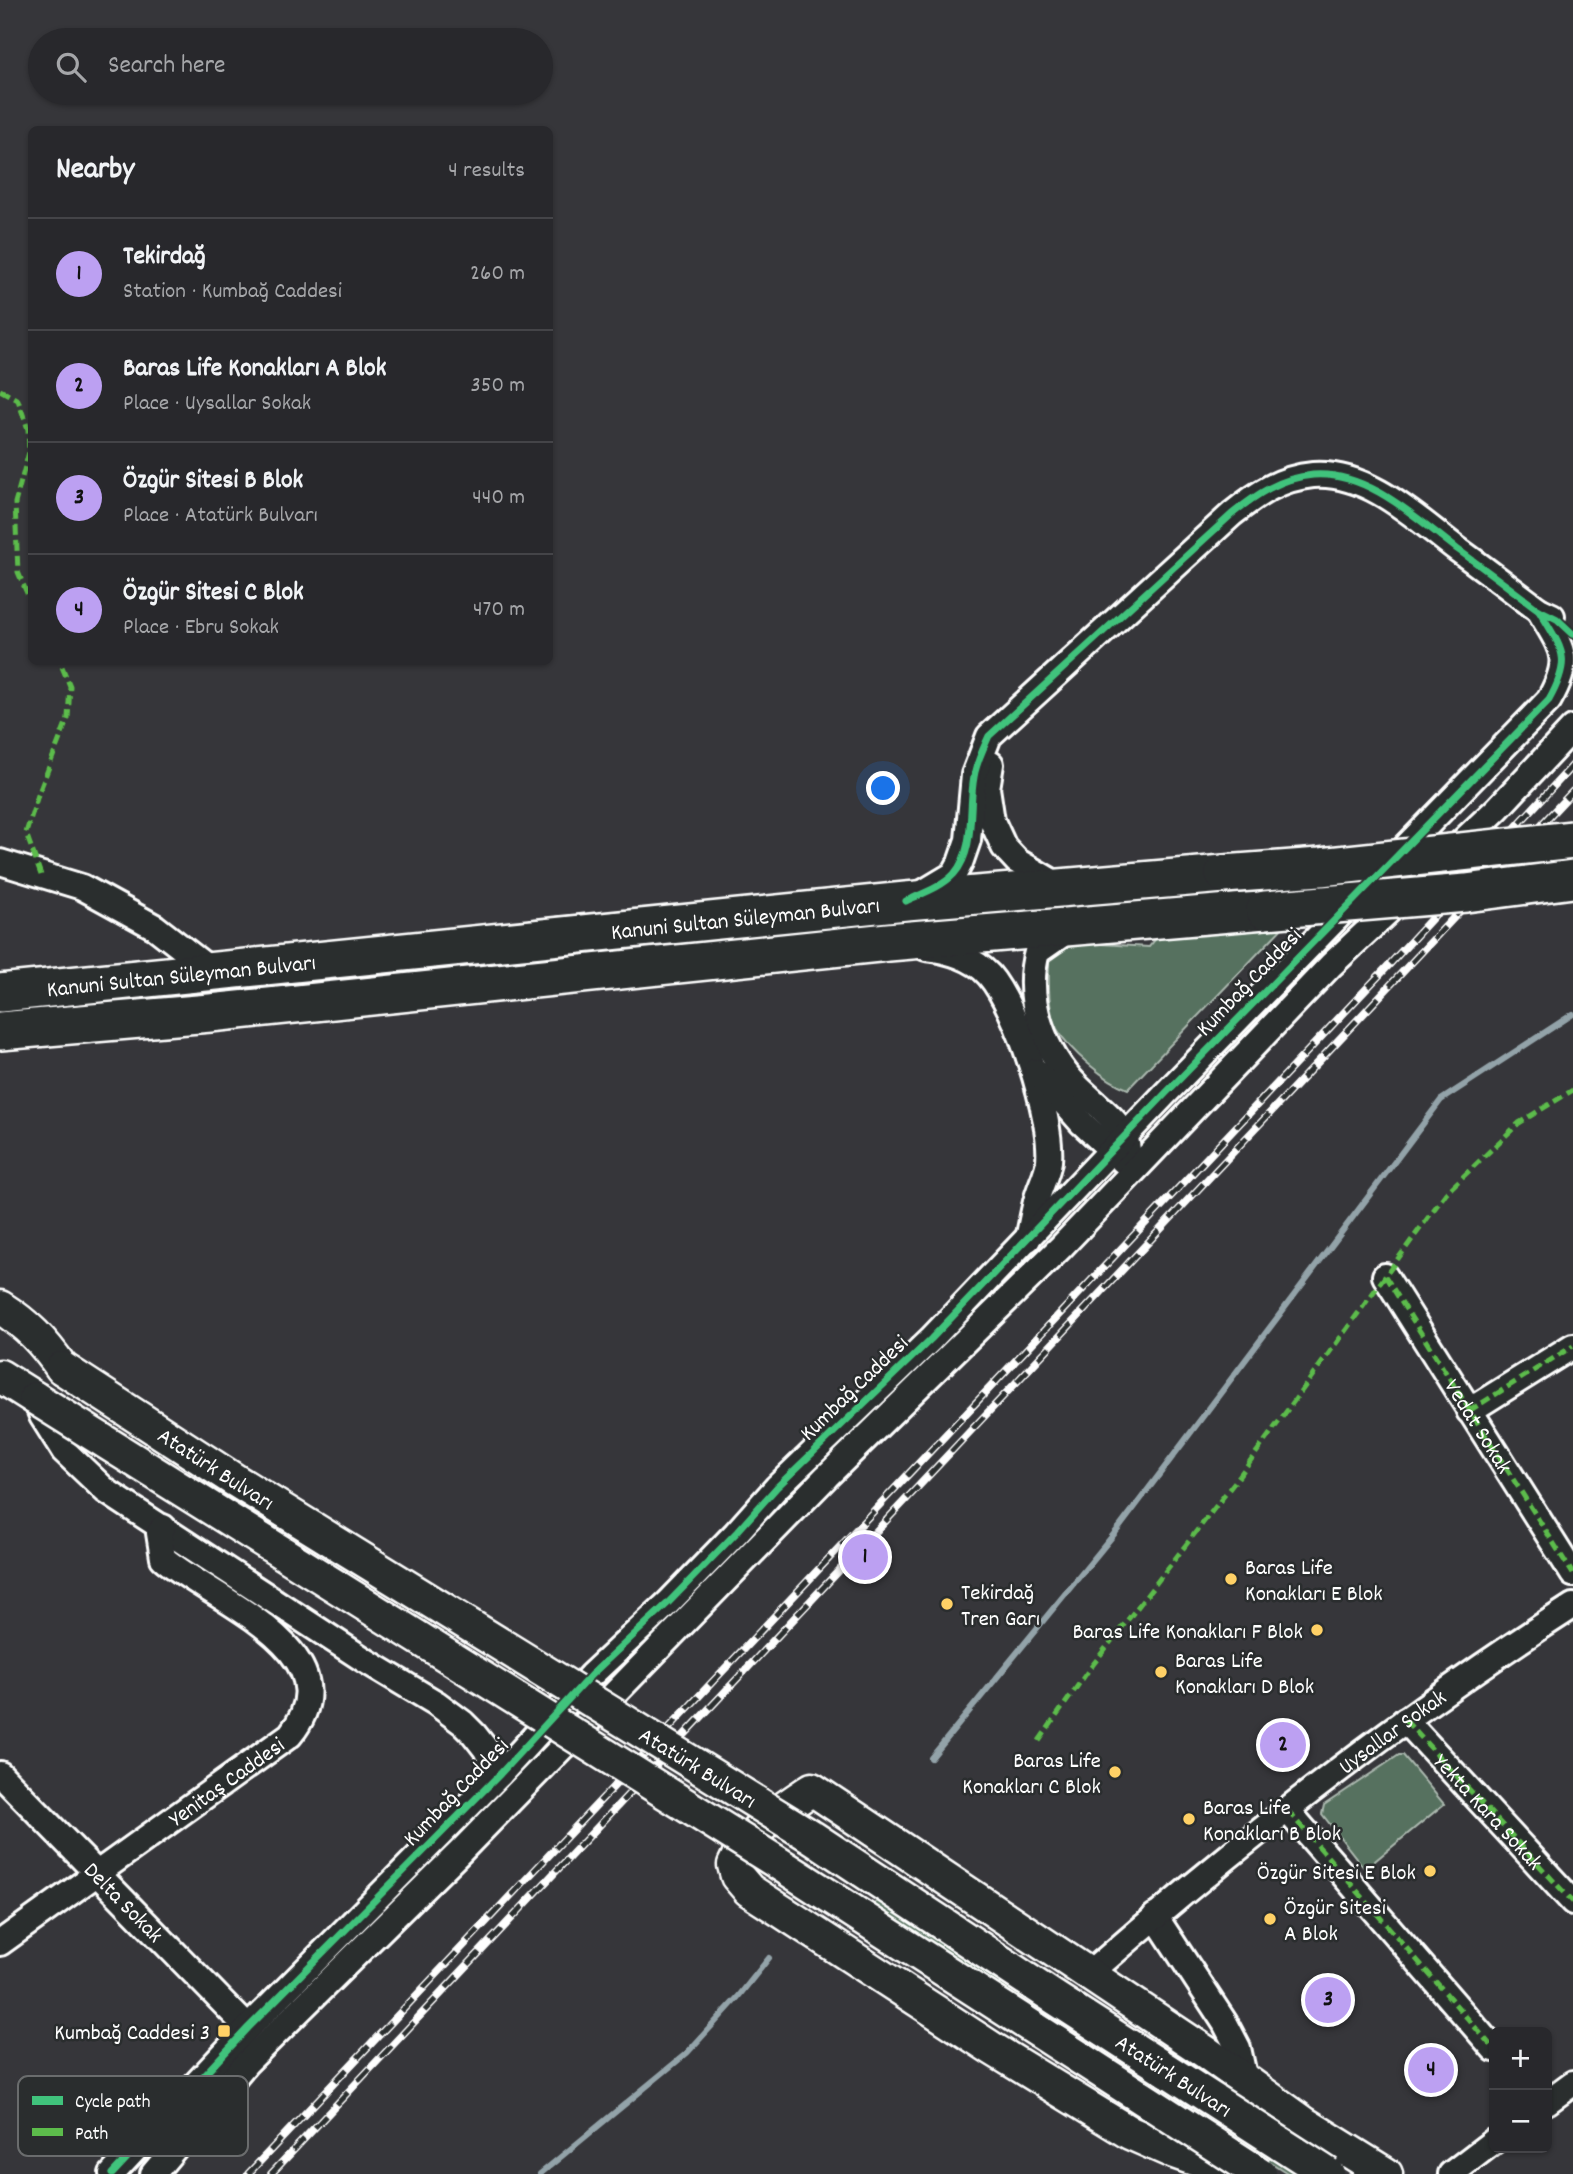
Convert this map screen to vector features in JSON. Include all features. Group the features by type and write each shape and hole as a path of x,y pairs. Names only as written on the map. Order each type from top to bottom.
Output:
{"highway":[{"name":"Kanuni Sultan Süleyman Bulvarı","path":"0,993 906,901 1320,867 1573,840"},
{"name":"Kanuni Sultan Süleyman Bulvarı","path":"0,1031 210,1013 888,942 1466,892 1573,879"}],"main road":[{"path":"0,1049 44,1039 210,1013"},
{"path":"0,1307 18,1318 43,1340 62,1368"},
{"name":"Atatürk Bulvarı","path":"0,1325 236,1482 812,1837 1055,1998 1334,2165"},
{"name":"Atatürk Bulvarı","path":"0,1376 775,1861 1260,2174"},
{"path":"1237,2174 1171,2151 1130,2133 1004,2056 749,1891 737,1876 734,1864 740,1851 758,1827 812,1789 1090,1973 1245,2080 1334,2165 1386,2174"}],"street":[{"name":"Kumbağ Caddesi","path":"906,901 954,874 960,863 968,840 974,775 989,736 1232,514 1261,491 1280,482 1299,477 1334,476 1352,480 1373,490 1406,510 1539,610 1557,619 1573,634"},
{"name":"Kumbağ Caddesi","path":"203,2076 500,1774 591,1675 668,1603 777,1487 930,1339 1549,700 1563,679 1566,662 1556,638 1539,610"},
{"name":"Kumbağ Caddesi","path":"1012,715 991,762 987,788 992,821 1004,847 1017,861 1065,889"},
{"name":"Kumbağ Caddesi","path":"235,2076 461,1851 827,1476 1013,1295 1331,965 1497,809 1573,728"},
{"path":"0,862 82,887 155,927 213,972"},
{"path":"1084,924 1064,932 1037,952 1031,971 1033,993 1042,1033 1058,1062 1118,1143 1134,1170"},
{"path":"888,942 893,946 953,953 988,973 1002,993 1033,1068 1047,1135 1049,1161 1028,1238"},
{"path":"1033,1068 1082,1123 1118,1143"},
{"name":"Vedat Sokak","path":"1385,1276 1573,1574"},
{"path":"1469,1411 1573,1346"},
{"path":"35,1398 42,1416 64,1451 106,1491 366,1661 436,1703 463,1723 485,1748 500,1774"},
{"name":"Yenitaş Caddesi","path":"0,1943 289,1735 301,1721 306,1706 305,1678 298,1660 283,1640 163,1558 159,1533 163,1527"},
{"name":"Uysallar Sokak","path":"1090,1973 1155,1916 1405,1720 1454,1684 1573,1606"},
{"name":"Yekta Kara Sokak","path":"1405,1720 1573,1902"},
{"name":"Delta Sokak","path":"0,1774 248,2028"},
{"path":"1288,1811 1489,2043"},
{"path":"1155,1916 1225,2023 1238,2048 1245,2080"},
{"path":"1552,2098 1573,2083"},
{"path":"1451,2174 1489,2145"},
{"name":"Kumbağ Caddesi","path":"112,2174 129,2156"},
{"name":"Kumbağ Caddesi","path":"153,2174 168,2156"}],"green space":[{"path":"1169,923 1287,923 1128,1089 1089,1064 1070,1047 1057,1029 1050,1004 1049,958 1069,942 1149,947"},
{"path":"1399,1755 1403,1755 1444,1804 1365,1869 1322,1814 1324,1805"},
{"path":"878,1898 1303,2174 1289,2174 1106,2058 874,1905"}],"waterway":[{"path":"931,1758 1119,1528 1441,1100 1573,1014"},
{"path":"540,2174 687,2053 769,1958"}],"railway":[{"path":"248,2174 1388,966 1573,765"},
{"path":"271,2174 1573,791"}],"marked path":[{"path":"0,390 18,400 28,429"},
{"path":"28,456 15,503 18,572 28,596"},
{"path":"41,875 26,833 68,718 70,686 61,665"},
{"path":"1039,1741 1088,1671 1237,1479 1446,1193 1519,1123 1573,1090"},
{"path":"1385,1276 1573,1574"},
{"path":"1469,1411 1573,1346"},
{"path":"1405,1720 1573,1902"},
{"path":"1288,1811 1489,2043"}],"cycle path":[{"path":"906,901 944,883 961,864 966,853 970,828 975,772 989,736 1232,514 1279,483 1313,475 1333,476 1372,488 1408,511 1539,610 1557,619 1573,634"},
{"path":"203,2076 500,1774 591,1675 668,1603 777,1487 931,1339 1164,1095 1549,700 1561,673 1562,654 1539,610"},
{"path":"112,2174 129,2156"}],"place":[{"name":"Tekirdağ","path":"865,1557"},
{"name":"Baras Life Konakları E Blok","path":"1231,1579"},
{"name":"Tekirdağ Tren Garı","path":"947,1604"},
{"name":"Baras Life Konakları F Blok","path":"1317,1630"},
{"name":"Baras Life Konakları D Blok","path":"1161,1672"},
{"name":"Baras Life Konakları A Blok","path":"1283,1745"},
{"name":"Baras Life Konakları C Blok","path":"1115,1772"},
{"name":"Baras Life Konakları B Blok","path":"1189,1819"},
{"name":"Özgür Sitesi E Blok","path":"1430,1871"},
{"name":"Özgür Sitesi A Blok","path":"1270,1919"},
{"name":"Özgür Sitesi B Blok","path":"1328,2000"},
{"name":"Kumbağ Caddesi 3","path":"224,2031"},
{"name":"Özgür Sitesi C Blok","path":"1431,2070"}]}
